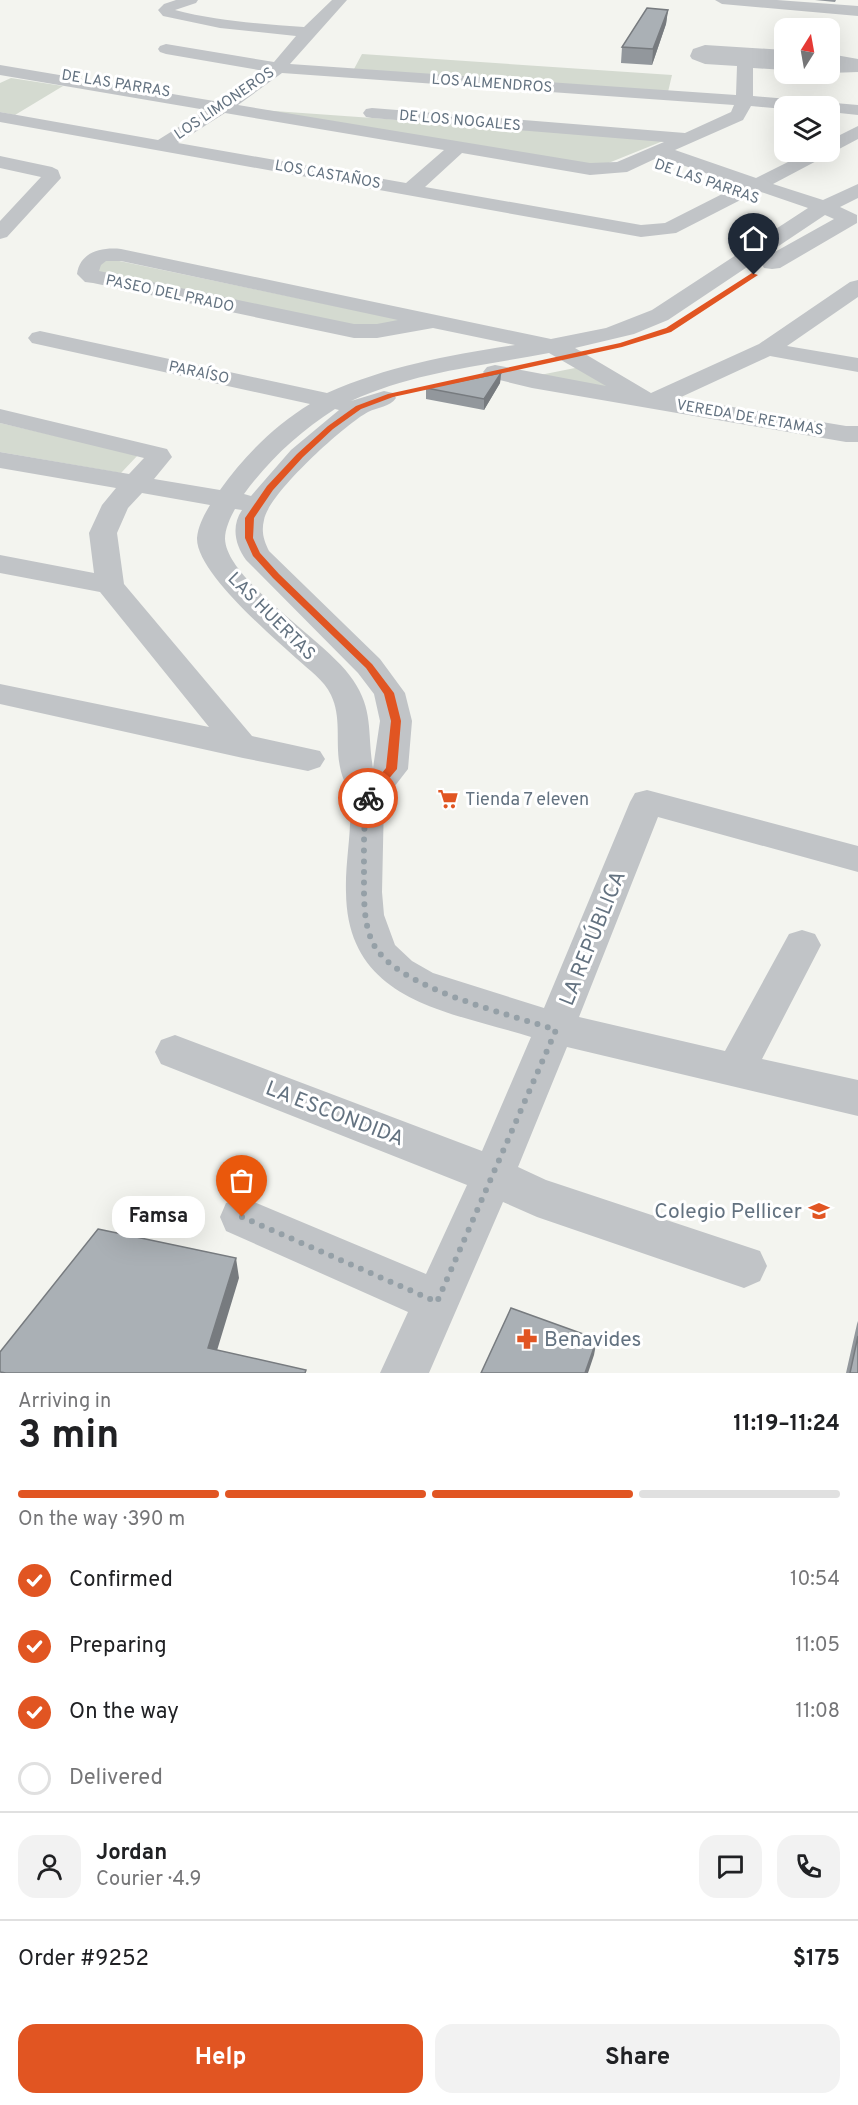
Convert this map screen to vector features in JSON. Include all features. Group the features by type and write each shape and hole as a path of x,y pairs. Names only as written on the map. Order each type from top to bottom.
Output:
{"street":[{"path":"191,0 166,10 168,13 184,18 308,32"},
{"name":"LOS LIMONEROS","path":"162,145 278,68 308,32 340,0"},
{"path":"722,0 857,10"},
{"name":"LOS ALMENDROS","path":"166,49 278,68 774,103"},
{"path":"774,55 699,52 698,56 774,64"},
{"path":"840,61 855,63 855,68 840,68"},
{"path":"650,155 737,116 742,111 744,101 745,62"},
{"name":"DE LAS PARRAS","path":"0,63 226,104"},
{"name":"DE LAS PARRAS","path":"0,70 226,104"},
{"path":"482,122 501,83"},
{"name":"DE LOS NOGALES","path":"226,104 688,139"},
{"name":"DE LOS NOGALES","path":"226,104 590,169 620,168 650,155"},
{"path":"840,108 858,110"},
{"name":"LOS CASTAÑOS","path":"0,117 629,229 656,231 669,229 748,188"},
{"path":"840,141 858,131"},
{"path":"411,189 459,146"},
{"name":"DE LAS PARRAS","path":"650,155 831,216"},
{"path":"0,162 51,174 51,178 4,223"},
{"path":"748,188 801,162"},
{"name":"LAS HUERTAS","path":"858,190 789,253 668,330 622,345 408,371 370,381 328,400 301,418 265,453 234,491 216,519 211,542 220,563 242,589 338,680 351,702 356,728 356,767 367,798 364,908 373,944 398,971 429,988 556,1030 858,1098"},
{"name":"PASEO DEL PRADO","path":"432,321 377,331 354,331 93,277 87,271 93,259 98,256 121,255 432,321 563,351"},
{"path":"648,399 767,349 858,287"},
{"name":"PARAÍSO","path":"40,338 359,407"},
{"path":"767,349 858,365"},
{"name":"LAS HUERTAS","path":"367,798 391,769 396,721 389,693 369,666 256,554 249,538 250,518 264,496 300,455 359,407 391,395 495,372 563,351"},
{"name":"VEREDA DE RETAMAS","path":"563,351 648,399"},
{"name":"VEREDA DE RETAMAS","path":"495,372 532,381 846,434 858,434"},
{"path":"0,416 154,452 159,457 116,505 103,533 110,585 243,747"},
{"path":"0,460 143,475 264,496"},
{"path":"0,564 110,585"},
{"path":"0,694 308,759"},
{"name":"LA REPÚBLICA","path":"404,1373 493,1177 556,1030 647,801 858,858"},
{"path":"736,1070 802,945"},
{"name":"LA ESCONDIDA","path":"175,1052 462,1162 537,1197 744,1266"},
{"path":"242,1217 437,1302"}],"shaded area":[{"path":"362,54 672,75 668,92 354,69"},
{"path":"11,78 63,86 15,115 0,112 0,83"},
{"path":"260,110 668,139 601,166"},
{"path":"105,258 403,320 367,330 93,273"},
{"path":"580,367 624,391 540,375"},
{"path":"0,423 138,455 121,473 0,452"}],"building":[{"path":"647,8 668,10 653,49 622,47"},
{"path":"501,373 484,399 426,388"},
{"path":"98,1229 236,1258 208,1348 306,1370 305,1373 0,1372 0,1352"},
{"name":"Benavides","path":"511,1308 597,1339 585,1373 481,1373"},
{"path":"858,1336 858,1373 850,1373"}],"way so far":[{"path":"242,1217 437,1302 556,1030 429,988 398,971 373,944 364,908 368,798"}],"place":[{"name":"Tienda 7 eleven","path":"448,799"},
{"name":"Colegio Pellicer","path":"819,1211"},
{"name":"Famsa","path":"242,1217"},
{"name":"Benavides","path":"527,1339"}],"route":[{"path":"368,798 391,769 396,721 389,693 369,666 256,554 249,538 250,518 270,488 300,455 359,407 391,395 622,345 668,330 754,275"}]}
